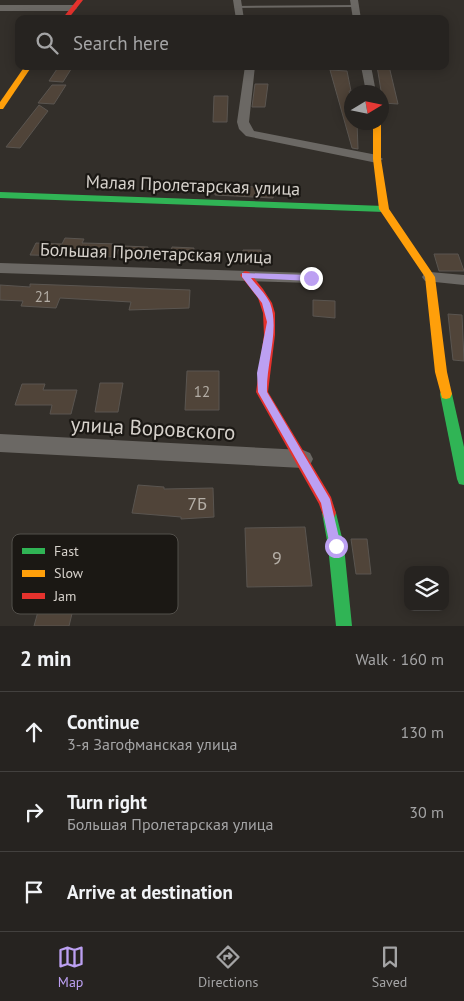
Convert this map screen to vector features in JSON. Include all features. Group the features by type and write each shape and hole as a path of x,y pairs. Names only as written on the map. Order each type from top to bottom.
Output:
{"street":[{"path":"229,0 236,4"},
{"path":"0,8 77,4"},
{"path":"69,15 77,4"},
{"path":"0,107 26,70"},
{"path":"250,70 243,122 245,129 250,134 377,159"},
{"path":"367,70 370,85"},
{"path":"377,130 377,159 384,210 430,277 441,372 460,444 464,479"},
{"name":"Малая Пролетарская улица","path":"0,195 384,210"},
{"name":"Большая Пролетарская улица","path":"0,268 311,278"},
{"path":"244,275 266,302 271,322 262,373 262,392 303,459 326,502 336,546 344,626"},
{"path":"430,277 464,280"},
{"name":"улица Воровского","path":"0,443 303,459"}],"lane":[{"path":"236,4 354,3"}],"building":[{"path":"56,70 70,70 63,82 49,81"},
{"path":"330,70 347,71 350,85 344,85 344,120"},
{"path":"378,70 390,70 398,104 389,103 389,85 380,85"},
{"path":"255,84 268,84 265,107 252,107"},
{"path":"52,85 66,85 54,104 38,103"},
{"path":"214,96 228,96 227,122 213,122"},
{"path":"39,105 48,111 20,148 6,147"},
{"path":"347,130 357,130 358,149 352,148"},
{"path":"235,185 274,189 273,198 215,195 215,189 234,188"},
{"path":"65,238 84,239 82,243 120,244 116,257 30,255 36,243 62,244"},
{"path":"124,246 148,247 146,259 121,258"},
{"path":"172,247 194,248 192,261 169,260"},
{"path":"243,250 261,250 262,264 242,264"},
{"path":"434,254 458,254 464,271 439,271"},
{"path":"30,284 190,290 189,308 129,310 131,302 60,298 56,308 21,306 23,301 0,300 0,285 30,287"},
{"path":"313,300 335,301 335,318 313,316"},
{"path":"448,314 462,315 464,361 453,360"},
{"path":"187,371 219,371 219,410 185,410"},
{"path":"100,383 123,383 118,412 95,412"},
{"path":"22,384 45,384 43,390 77,390 71,414 50,414 52,405 15,405"},
{"path":"138,485 164,487 164,489 213,488 214,517 181,519 181,517 132,513"},
{"path":"305,527 312,586 247,587 245,528"},
{"path":"351,539 367,539 371,574 356,574"},
{"path":"37,614 72,614 69,626 34,626"}],"traffic: fast":[{"path":"0,195 384,209"},
{"path":"446,394 464,479"},
{"path":"329,513 336,546 344,626"}],"traffic: slow":[{"path":"0,107 26,70"},
{"path":"377,130 377,159 384,209 430,277 441,372 446,394"}],"traffic: jam":[{"path":"68,15 80,0"},
{"path":"245,275 257,288 266,303 269,313 270,335 262,392 326,502 329,513"}],"route":[{"path":"311,278 244,275 266,302 271,322 262,373 262,392 303,459 326,502 336,546"}]}
